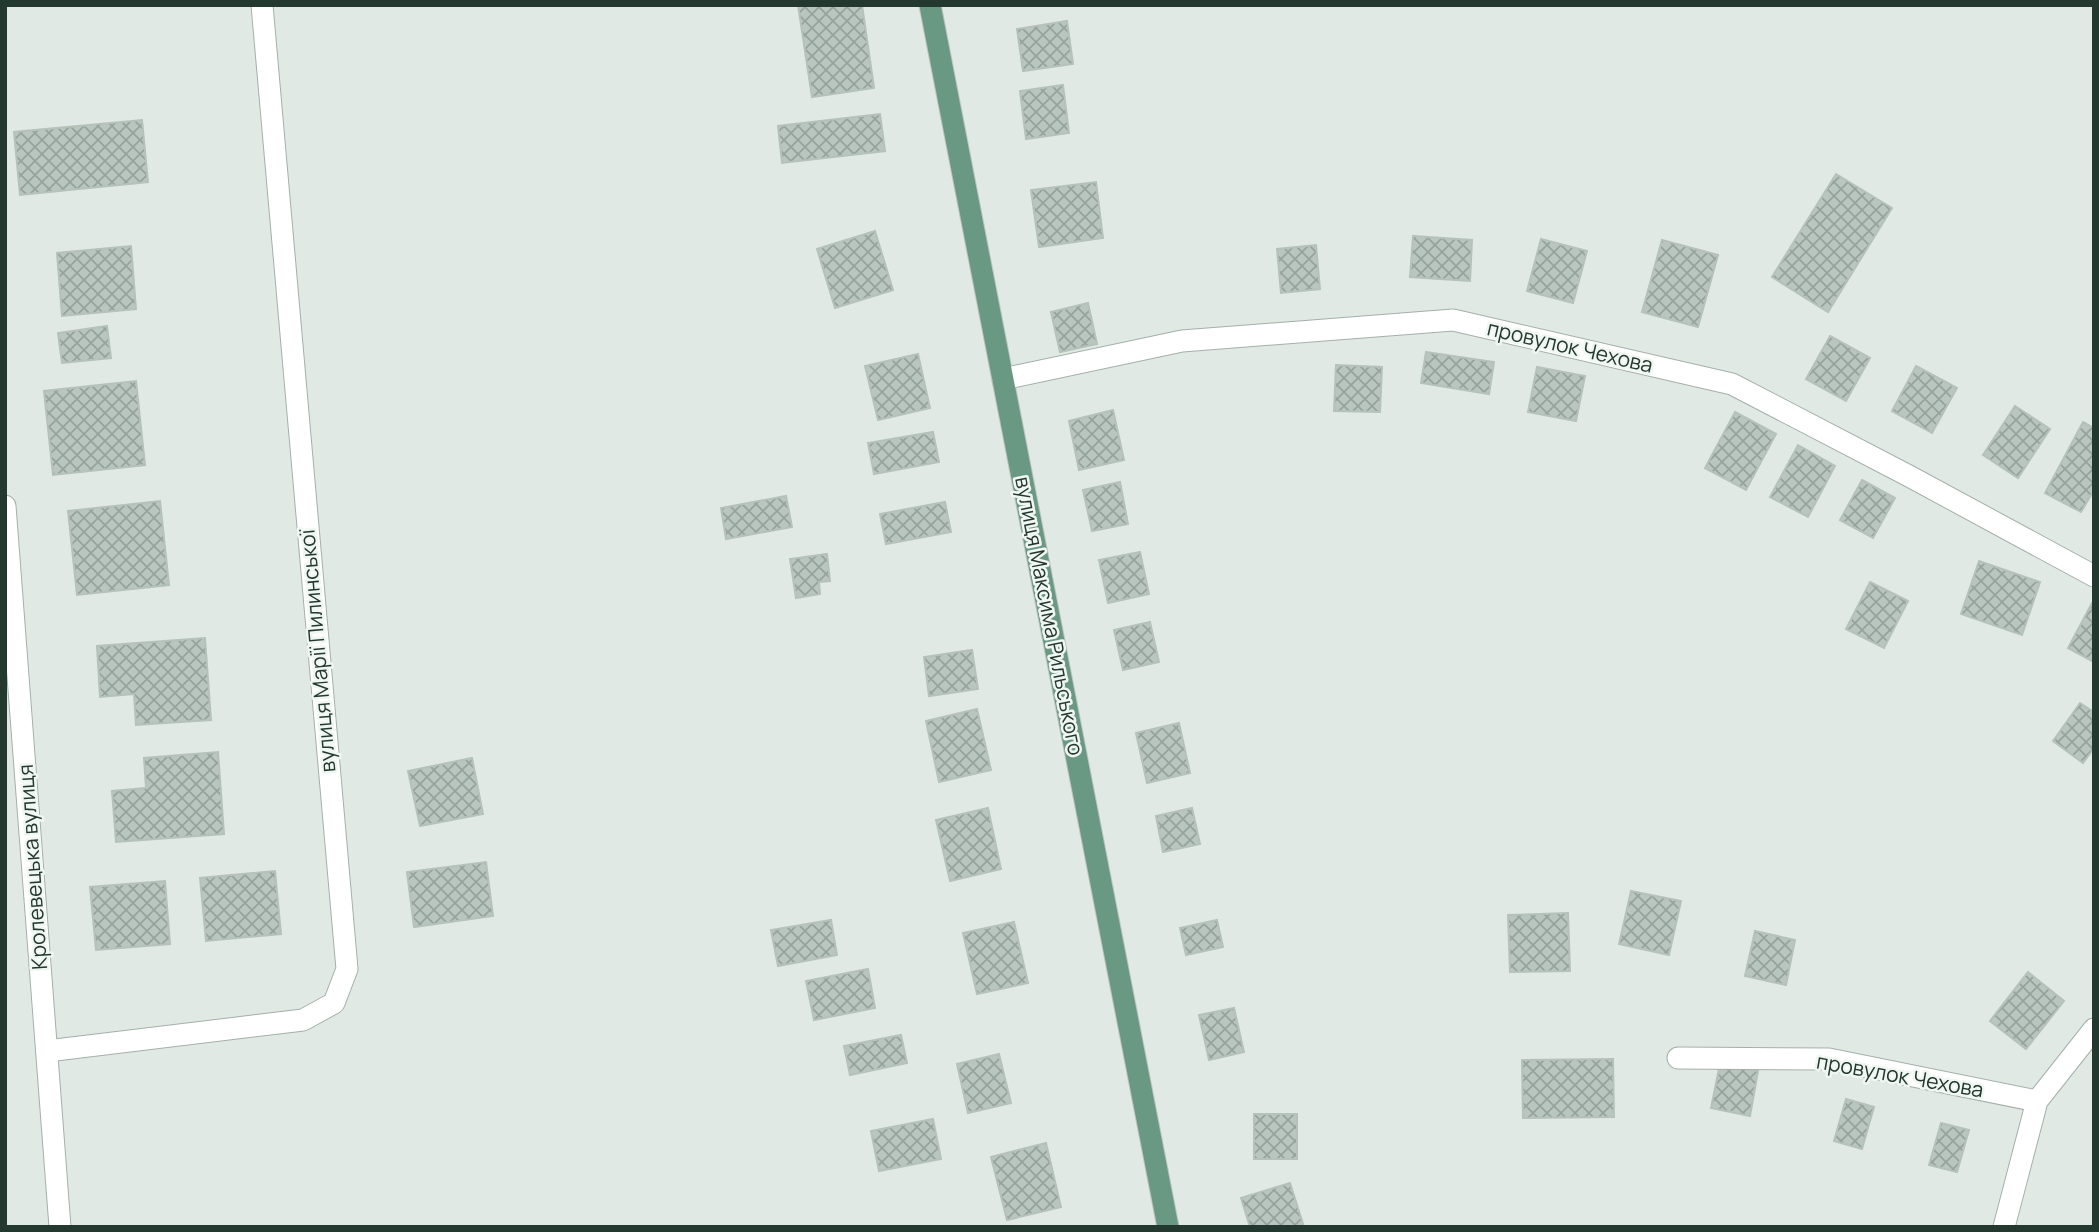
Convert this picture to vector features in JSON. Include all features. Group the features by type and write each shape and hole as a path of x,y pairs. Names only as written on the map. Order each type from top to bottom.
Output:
{"main road":[{"name":"вулиця Максима Рильського","path":"930,5 1168,1227"}],"street":[{"name":"вулиця Марії Пилинської","path":"47,1051 303,1020 334,1003 346,970 261,5"},
{"name":"провулок Чехова","path":"1003,379 1182,341 1453,320 1732,384 2094,576"},
{"name":"Кролевецька вулиця","path":"5,506 60,1227"},
{"path":"2004,1227 2037,1101 2094,1029"},
{"name":"провулок Чехова","path":"1678,1058 1829,1059 2037,1101"}],"building":[{"path":"798,5 862,5 874,88 812,97"},
{"path":"1067,21 1073,64 1023,71 1017,29"},
{"path":"1063,85 1069,133 1026,139 1020,91"},
{"path":"880,114 885,151 782,163 778,126"},
{"path":"142,120 148,182 20,195 14,132"},
{"path":"1836,174 1892,208 1828,312 1772,277"},
{"path":"1096,182 1103,238 1039,247 1031,190"},
{"path":"875,231 893,290 835,308 817,249"},
{"path":"1413,236 1472,240 1470,281 1410,277"},
{"path":"1541,239 1587,251 1573,303 1527,291"},
{"path":"1662,240 1718,255 1698,327 1642,312"},
{"path":"1316,245 1320,289 1281,293 1277,249"},
{"path":"131,246 136,309 62,316 57,253"},
{"path":"1088,303 1097,344 1060,352 1051,312"},
{"path":"107,326 111,358 62,363 58,333"},
{"path":"1830,336 1870,358 1846,401 1806,379"},
{"path":"1426,352 1494,362 1489,394 1421,383"},
{"path":"918,354 930,408 878,420 865,366"},
{"path":"1336,365 1382,367 1380,412 1334,411"},
{"path":"1916,366 1957,388 1932,433 1892,411"},
{"path":"1537,367 1585,376 1576,421 1528,412"},
{"path":"136,381 145,465 53,475 44,391"},
{"path":"2015,406 2050,429 2018,478 1983,455"},
{"path":"1113,410 1124,460 1079,470 1069,421"},
{"path":"1735,412 1776,434 1746,490 1705,468"},
{"path":"2083,422 2094,428 2094,490 2081,512 2045,493"},
{"path":"933,432 939,462 874,474 868,443"},
{"path":"1798,445 1835,466 1808,517 1770,497"},
{"path":"1862,480 1895,498 1873,538 1840,520"},
{"path":"1120,482 1128,524 1092,531 1083,490"},
{"path":"786,496 792,527 726,539 721,508"},
{"path":"160,501 169,585 77,595 68,511"},
{"path":"945,502 951,532 886,544 880,514"},
{"path":"1140,552 1149,594 1108,603 1099,560"},
{"path":"827,554 830,581 819,582 820,594 796,598 790,559"},
{"path":"1979,561 2040,582 2022,635 1961,614"},
{"path":"1870,582 1908,601 1884,648 1846,629"},
{"path":"2094,603 2094,662 2068,648"},
{"path":"1150,622 1159,662 1123,670 1114,630"},
{"path":"205,638 211,720 136,725 134,694 100,697 97,646"},
{"path":"972,650 978,689 929,696 924,657"},
{"path":"2080,703 2094,712 2094,748 2083,763 2053,741"},
{"path":"977,709 991,770 939,782 926,721"},
{"path":"1179,723 1190,773 1147,783 1136,733"},
{"path":"218,752 224,834 116,842 112,791 146,788 144,758"},
{"path":"472,758 483,814 420,826 408,771"},
{"path":"988,808 1001,869 950,881 936,820"},
{"path":"1192,808 1200,844 1163,852 1156,816"},
{"path":"486,862 493,916 414,927 407,872"},
{"path":"275,871 281,934 206,941 200,878"},
{"path":"165,881 170,944 96,950 90,887"},
{"path":"1631,891 1681,901 1669,955 1619,944"},
{"path":"1568,913 1570,971 1510,972 1508,915"},
{"path":"831,920 837,955 778,966 771,930"},
{"path":"1217,920 1223,947 1186,955 1180,928"},
{"path":"1014,922 1028,983 977,994 963,933"},
{"path":"1755,931 1795,940 1786,985 1745,976"},
{"path":"868,969 875,1008 814,1020 806,981"},
{"path":"2028,972 2064,1001 2026,1049 1990,1021"},
{"path":"1234,1008 1244,1052 1209,1060 1199,1015"},
{"path":"901,1035 907,1063 850,1075 844,1046"},
{"path":"999,1054 1011,1103 968,1113 957,1064"},
{"path":"1613,1059 1614,1117 1523,1118 1522,1060"},
{"path":"1720,1064 1758,1071 1750,1116 1711,1108"},
{"path":"1846,1099 1874,1107 1862,1149 1834,1141"},
{"path":"1254,1114 1297,1114 1297,1159 1254,1159"},
{"path":"933,1119 941,1159 879,1171 871,1131"},
{"path":"1941,1123 1969,1130 1957,1172 1929,1165"},
{"path":"1046,1143 1061,1207 1007,1220 991,1157"},
{"path":"1290,1183 1304,1227 1250,1227 1241,1198"}]}
